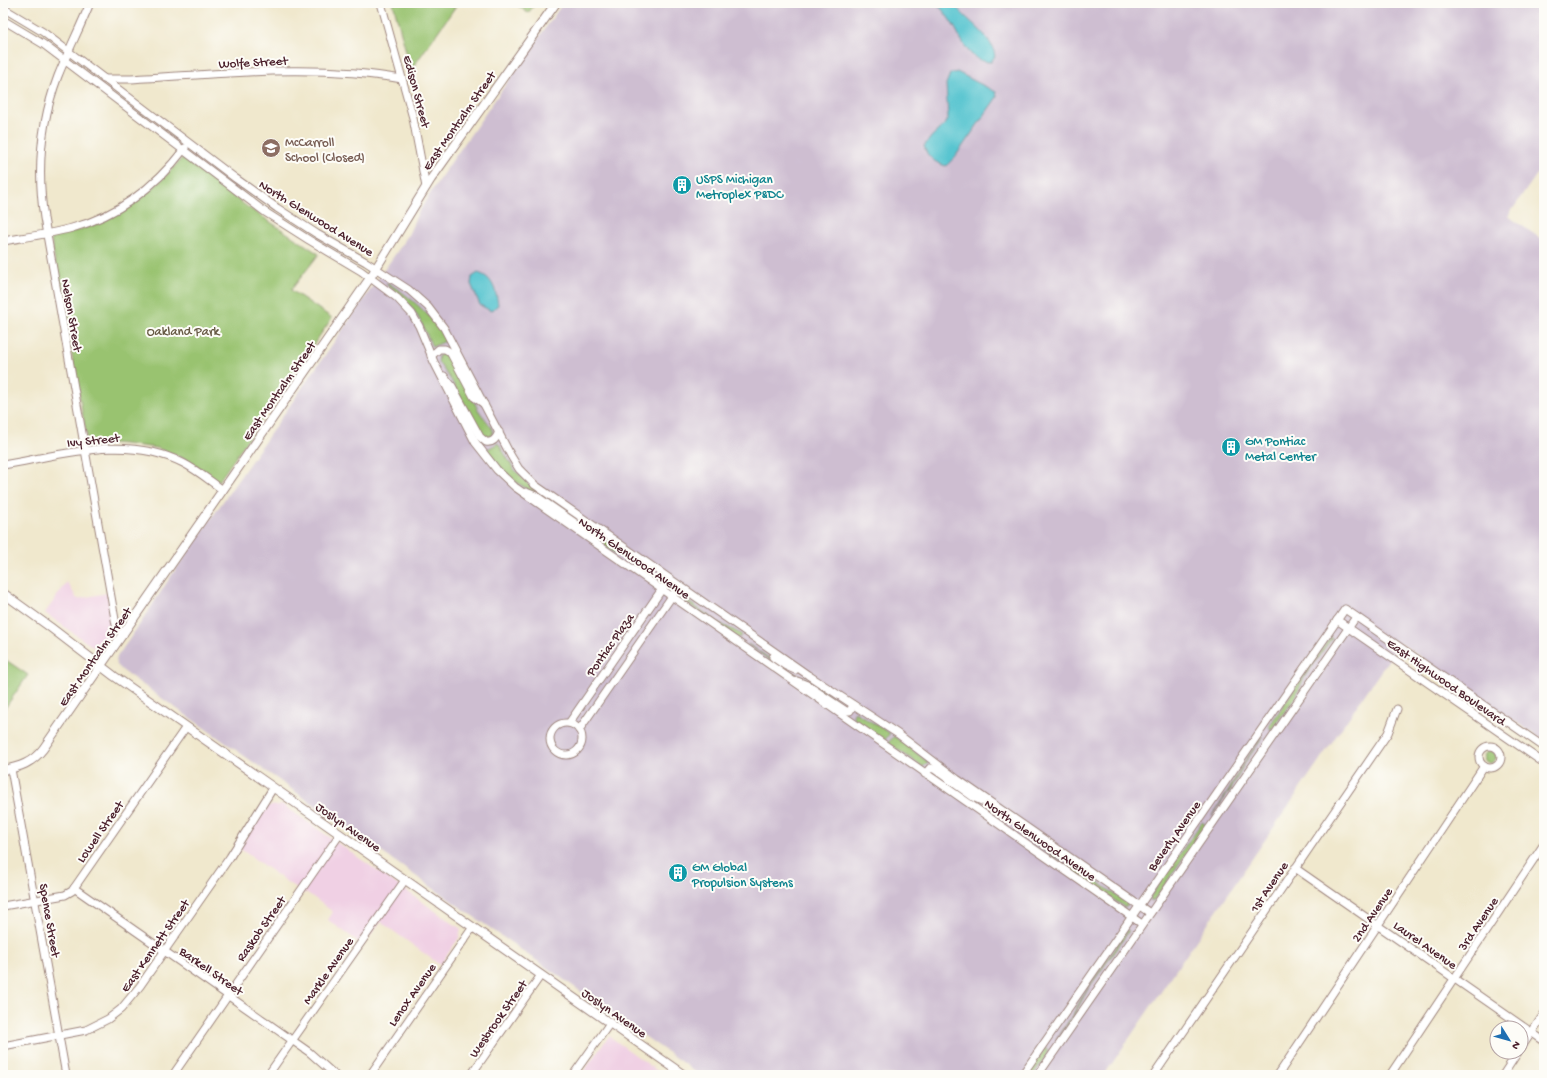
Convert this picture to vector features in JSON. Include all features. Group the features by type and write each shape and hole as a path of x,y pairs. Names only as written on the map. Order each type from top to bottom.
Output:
{"main road":[{"name":"East Montcalm Street","path":"7,769 28,763 40,753 370,278 426,187 556,3"},
{"name":"Joslyn Avenue","path":"3,593 186,727 682,1074"}],"street":[{"name":"Nelson Street","path":"90,3 65,61 51,99 42,145 40,188 46,233 116,625 123,635"},
{"name":"Edison Street","path":"381,3 416,130 426,187"},
{"name":"North Glenwood Avenue","path":"3,8 35,26 277,208 414,294 435,315 444,328 498,432 515,462 529,480 808,676 903,737 957,779 1150,913"},
{"name":"North Glenwood Avenue","path":"3,20 35,39 268,214 370,278 397,298 412,314 419,326 436,367 475,442 497,470 515,487 1142,924"},
{"name":"Wolfe Street","path":"104,78 131,79 308,70 354,72 402,79"},
{"path":"98,86 104,78"},
{"path":"3,241 64,230 87,224 124,206 155,183 189,143"},
{"name":"North Glenwood Avenue","path":"431,356 439,349 445,349 450,352 474,397 484,404"},
{"name":"North Glenwood Avenue","path":"436,367 452,386 480,437 486,442 492,441 497,437 498,432"},
{"name":"Ivy Street","path":"3,465 85,451 122,447 140,449 159,453 187,465 223,490"},
{"name":"North Glenwood Avenue","path":"515,487 536,496 594,536 598,536 602,532"},
{"name":"Pontiac Plaza","path":"569,723 669,579"},
{"name":"Pontiac Plaza","path":"579,730 679,586"},
{"name":"East Highwood Boulevard","path":"1345,609 1544,746"},
{"name":"Beverly Avenue","path":"1022,1075 1345,609"},
{"name":"Beverly Avenue","path":"1038,1075 1356,617"},
{"name":"East Highwood Boulevard","path":"1337,620 1544,762"},
{"name":"North Glenwood Avenue","path":"742,646 746,641 751,641 786,666 808,676"},
{"name":"North Glenwood Avenue","path":"784,675 807,685 846,712 850,711 853,705"},
{"name":"1st Avenue","path":"1154,1075 1388,732 1397,709"},
{"path":"569,723 573,724 579,730 581,734 581,743 576,751 565,755 557,752 551,745 550,740 552,732 557,725 569,723"},
{"name":"Lowell Street","path":"3,906 70,893 186,727"},
{"name":"2nd Avenue","path":"1278,1075 1484,766"},
{"name":"North Glenwood Avenue","path":"925,774 930,768 934,769 973,797 995,806"},
{"name":"Spence Street","path":"7,769 35,900 66,1075"},
{"name":"East Kennett Street","path":"3,1046 86,1030 101,1024 115,1014 131,998 230,857 273,788"},
{"name":"Raskob Street","path":"173,1075 340,834"},
{"name":"3rd Avenue","path":"1390,1075 1544,844"},
{"name":"Laurel Avenue","path":"1295,868 1544,1041"},
{"name":"Markle Avenue","path":"268,1075 405,880"},
{"name":"Barkell Street","path":"74,888 292,1040 318,1059 335,1075"},
{"name":"Lenox Avenue","path":"370,1075 473,927"},
{"name":"Wesbrook Street","path":"471,1075 542,975"},
{"path":"1529,1036 1544,1014"},
{"path":"573,1075 610,1023"},
{"path":"1503,1075 1513,1060"}],"shaded area":[{"path":"563,3 1544,3 1544,164 1508,216 1544,241 1544,741 1494,707 1469,687 1452,678 1400,643 1104,1075 700,1075 123,671 117,665 117,657 169,579 403,243 417,215 438,181"},
{"path":"67,582 77,599 107,593 114,632 100,652 45,613"},
{"path":"283,805 461,929 459,938 440,965 381,922 363,945 328,920 333,912 306,892 304,894 239,848 268,806"},
{"path":"609,1036 663,1075 581,1075"}],"green space":[{"path":"393,3 458,3 411,70"},
{"path":"514,3 536,3 528,13"},
{"name":"Oakland Park","path":"182,158 249,208 319,254 291,290 332,318 219,481 185,459 157,448 109,443 91,446 88,444 51,240 54,236 93,225 126,209 155,186"},
{"path":"387,283 412,300 430,317 443,334 446,341 432,347 415,312 404,299 387,285"},
{"path":"443,354 448,357 458,370 479,411 493,430 491,436 486,437 481,434 451,380 438,362 439,355"},
{"path":"498,443 514,469 529,485 595,532 510,478 486,450"},
{"path":"605,540 656,576 629,558 615,553 602,544"},
{"path":"686,600 719,623 741,634 742,636 738,638 685,602"},
{"path":"1330,637 1332,638 1305,676 1295,698 1271,730 1269,726"},
{"path":"748,644 787,670 808,680 846,707 807,682 785,671"},
{"path":"3,658 28,675 3,711"},
{"path":"855,712 890,733 884,741 854,719 853,715"},
{"path":"894,736 928,762 923,767 888,743"},
{"path":"1262,736 1263,737 1244,764 1232,788 1212,816 1229,790 1242,765"},
{"path":"1490,751 1494,753 1496,757 1494,761 1490,763 1486,761 1484,757 1486,753"},
{"path":"1202,822 1206,825 1154,900 1151,901 1150,897"},
{"path":"1033,843 1069,867 1089,876 1127,903 1128,906 1124,907"},
{"path":"1127,930 1129,931 1088,989 1072,1019 1055,1042 1072,1016 1086,990"},
{"path":"1045,1048 1049,1051 1033,1075 1027,1075"}],"water":[{"path":"937,3 953,3 958,10 984,34 993,48 995,56 991,62 978,59 968,51 951,21"},
{"path":"957,72 996,92 997,97 955,157 946,166 932,159 924,146 944,125 948,117 946,84 950,74"},
{"path":"478,273 490,281 495,290 498,305 491,311 480,305 471,284 472,277"}],"place":[{"name":"McCarroll School (Closed)","path":"271,148"},
{"name":"USPS Michigan Metroplex P&DC","path":"682,185"},
{"name":"GM Pontiac Metal Center","path":"1231,447"},
{"name":"GM Global Propulsion Systems","path":"678,873"}]}
